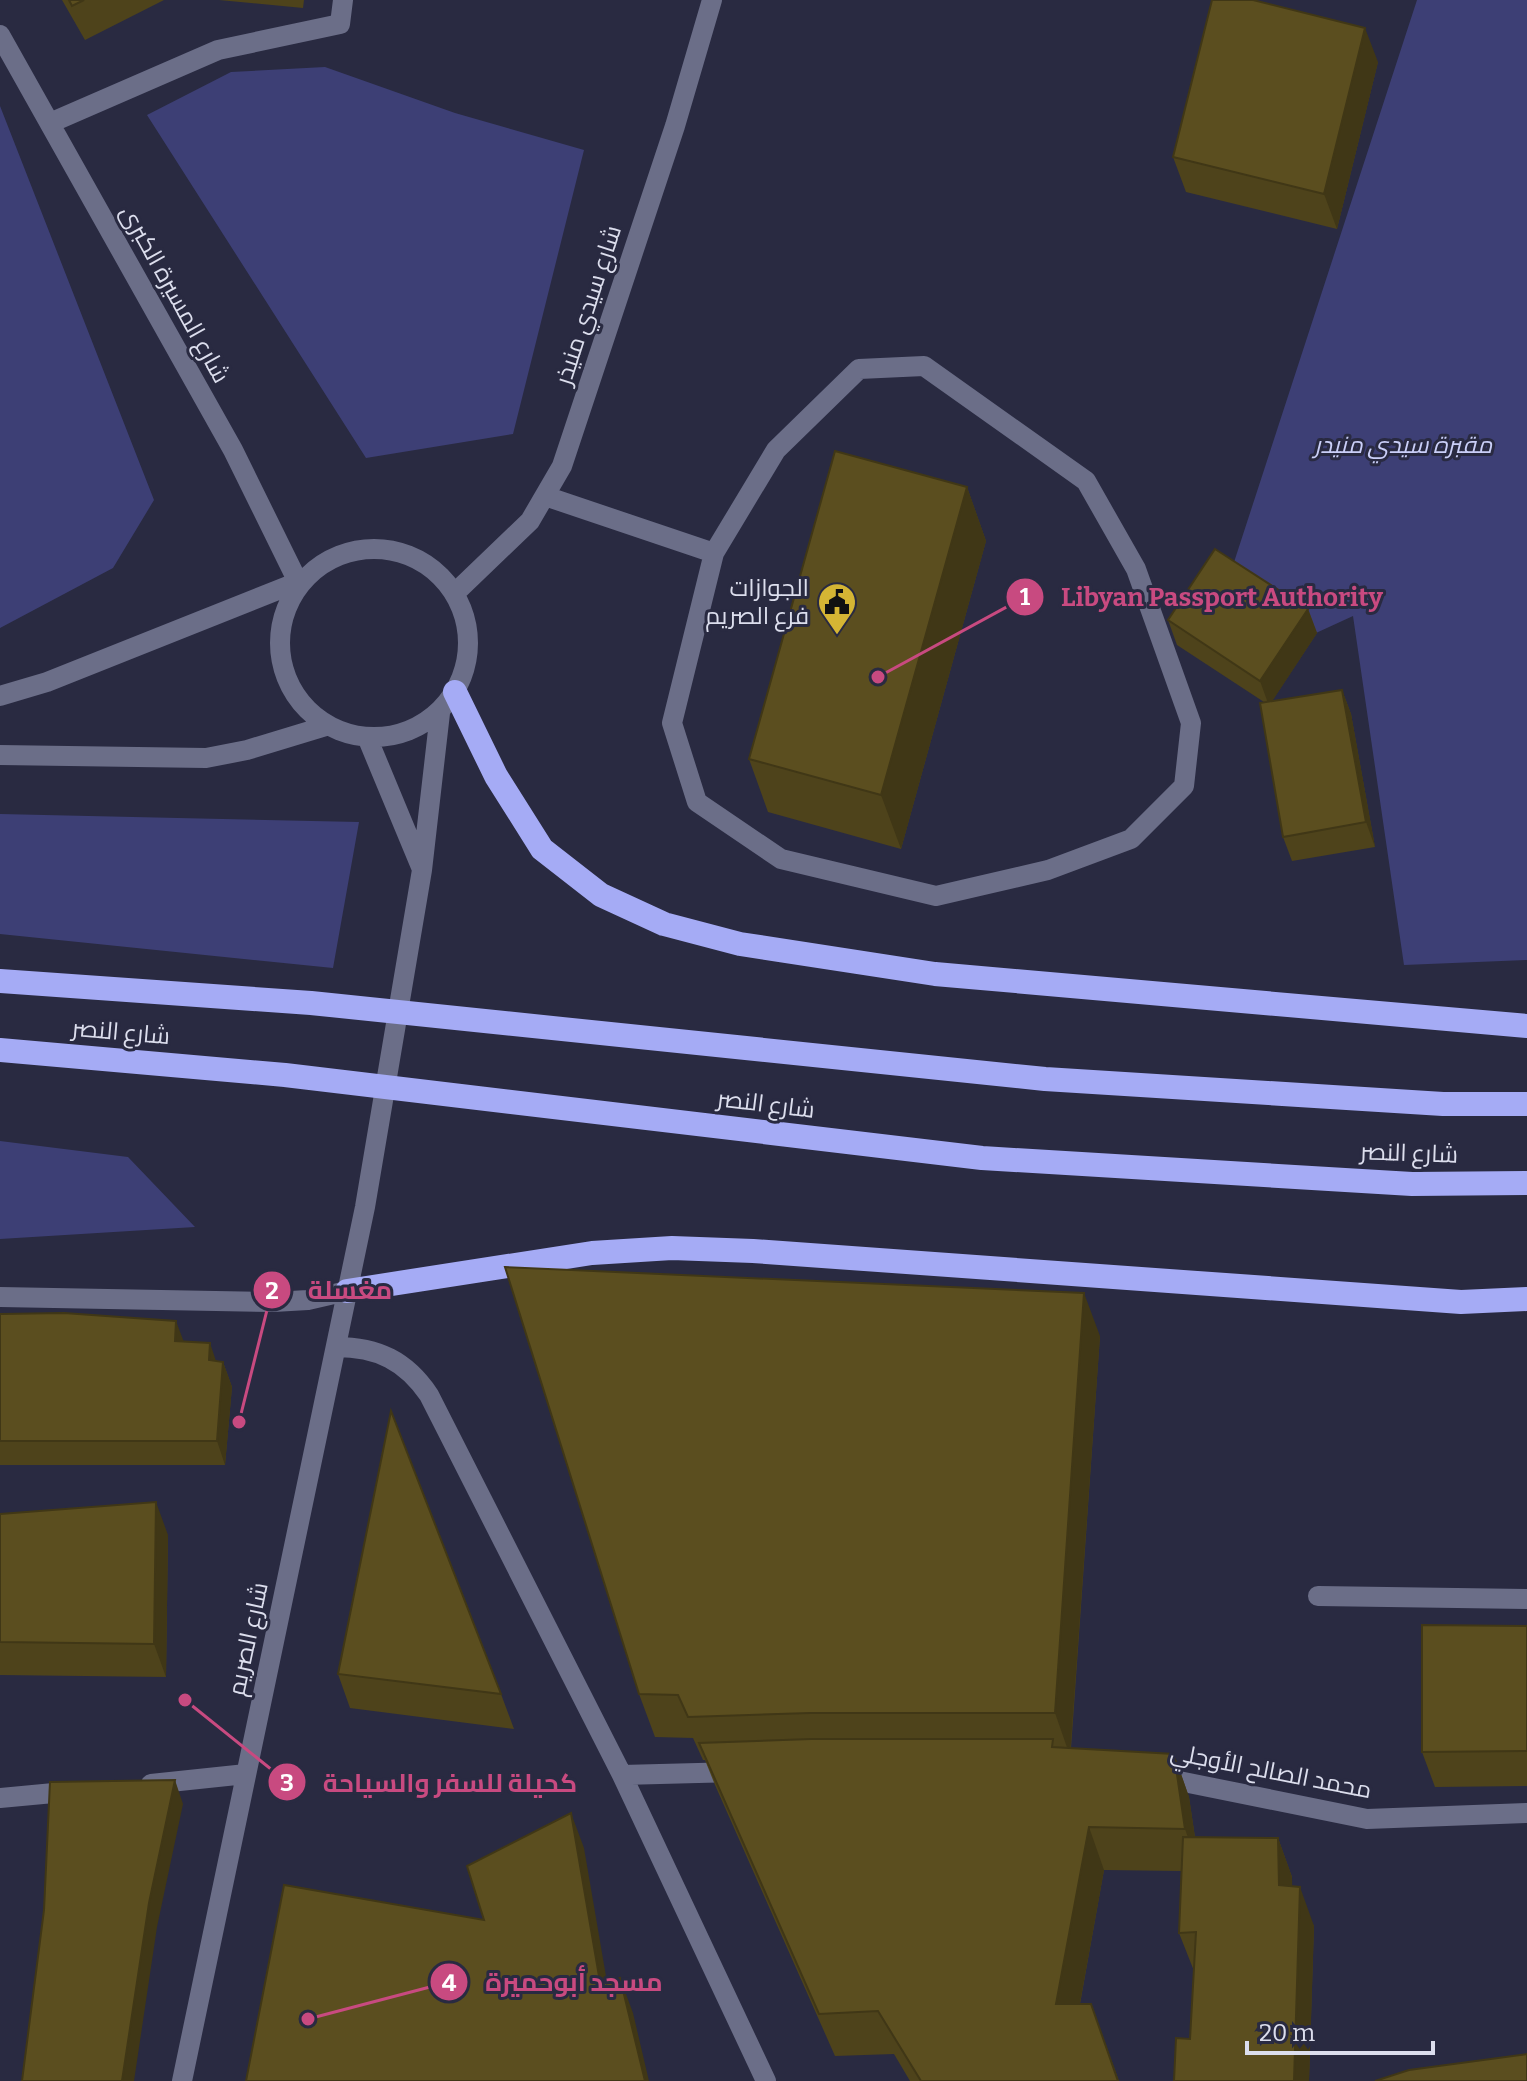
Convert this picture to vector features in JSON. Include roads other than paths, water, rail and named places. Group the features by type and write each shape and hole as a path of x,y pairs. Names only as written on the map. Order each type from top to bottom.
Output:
{"highway":[{"path":"455,692 496,776 542,849 601,895 664,924 740,944 935,974 1527,1026"},
{"name":"شارع النصر","path":"0,981 311,1003 1045,1079 1427,1103 1527,1104"},
{"name":"شارع النصر","path":"0,1050 285,1075 982,1158 1412,1184 1527,1183"},
{"path":"347,1291 578,1255 672,1248 753,1251 1461,1302 1527,1299"}],"street":[{"path":"50,123 218,50 340,24 343,0"},
{"name":"شارع سيدي منيذر","path":"455,593 530,521 562,466 675,126 712,0"},
{"name":"شارع المسيرة الكبرى","path":"0,35 233,450 298,582"},
{"path":"924,366 1086,481 1136,569 1191,723 1184,786 1131,839 1048,870 936,896 781,859 697,802 672,723 714,553 776,450 859,369 924,366"},
{"path":"545,496 714,553"},
{"path":"0,696 47,682 298,582 336,556 371,548 406,553 435,572 455,593 468,623 468,659 455,692 440,713 397,734 367,737 326,726 301,706 288,686 280,653 281,625 298,582"},
{"name":"شارع الصريم","path":"182,2081 365,1207 422,870 440,713"},
{"path":"0,755 206,758 247,750 326,726"},
{"path":"367,737 422,870"},
{"path":"0,1297 273,1302 308,1300 347,1291"},
{"path":"336,1347 358,1347 380,1352 416,1376 429,1395 622,1775 766,2081"},
{"path":"1318,1596 1527,1599"},
{"path":"622,1775 763,1771"},
{"name":"محمد الصالح الأوجلي","path":"1137,1772 1367,1819 1527,1813"},
{"path":"139,1785 246,1774"},
{"path":"0,1798 92,1789"}],"place":[{"name":"الجوازات فرع الصريم","path":"837,636"},
{"name":"Libyan Passport Authority","path":"878,677"},
{"name":"مغسلة","path":"239,1422"},
{"name":"كحيلة للسفر والسياحة","path":"185,1700"},
{"name":"مسجد أبوحميرة","path":"308,2019"}],"park label":[{"name":"مقبرة سيدي منيدر","path":"1403,445"}]}
